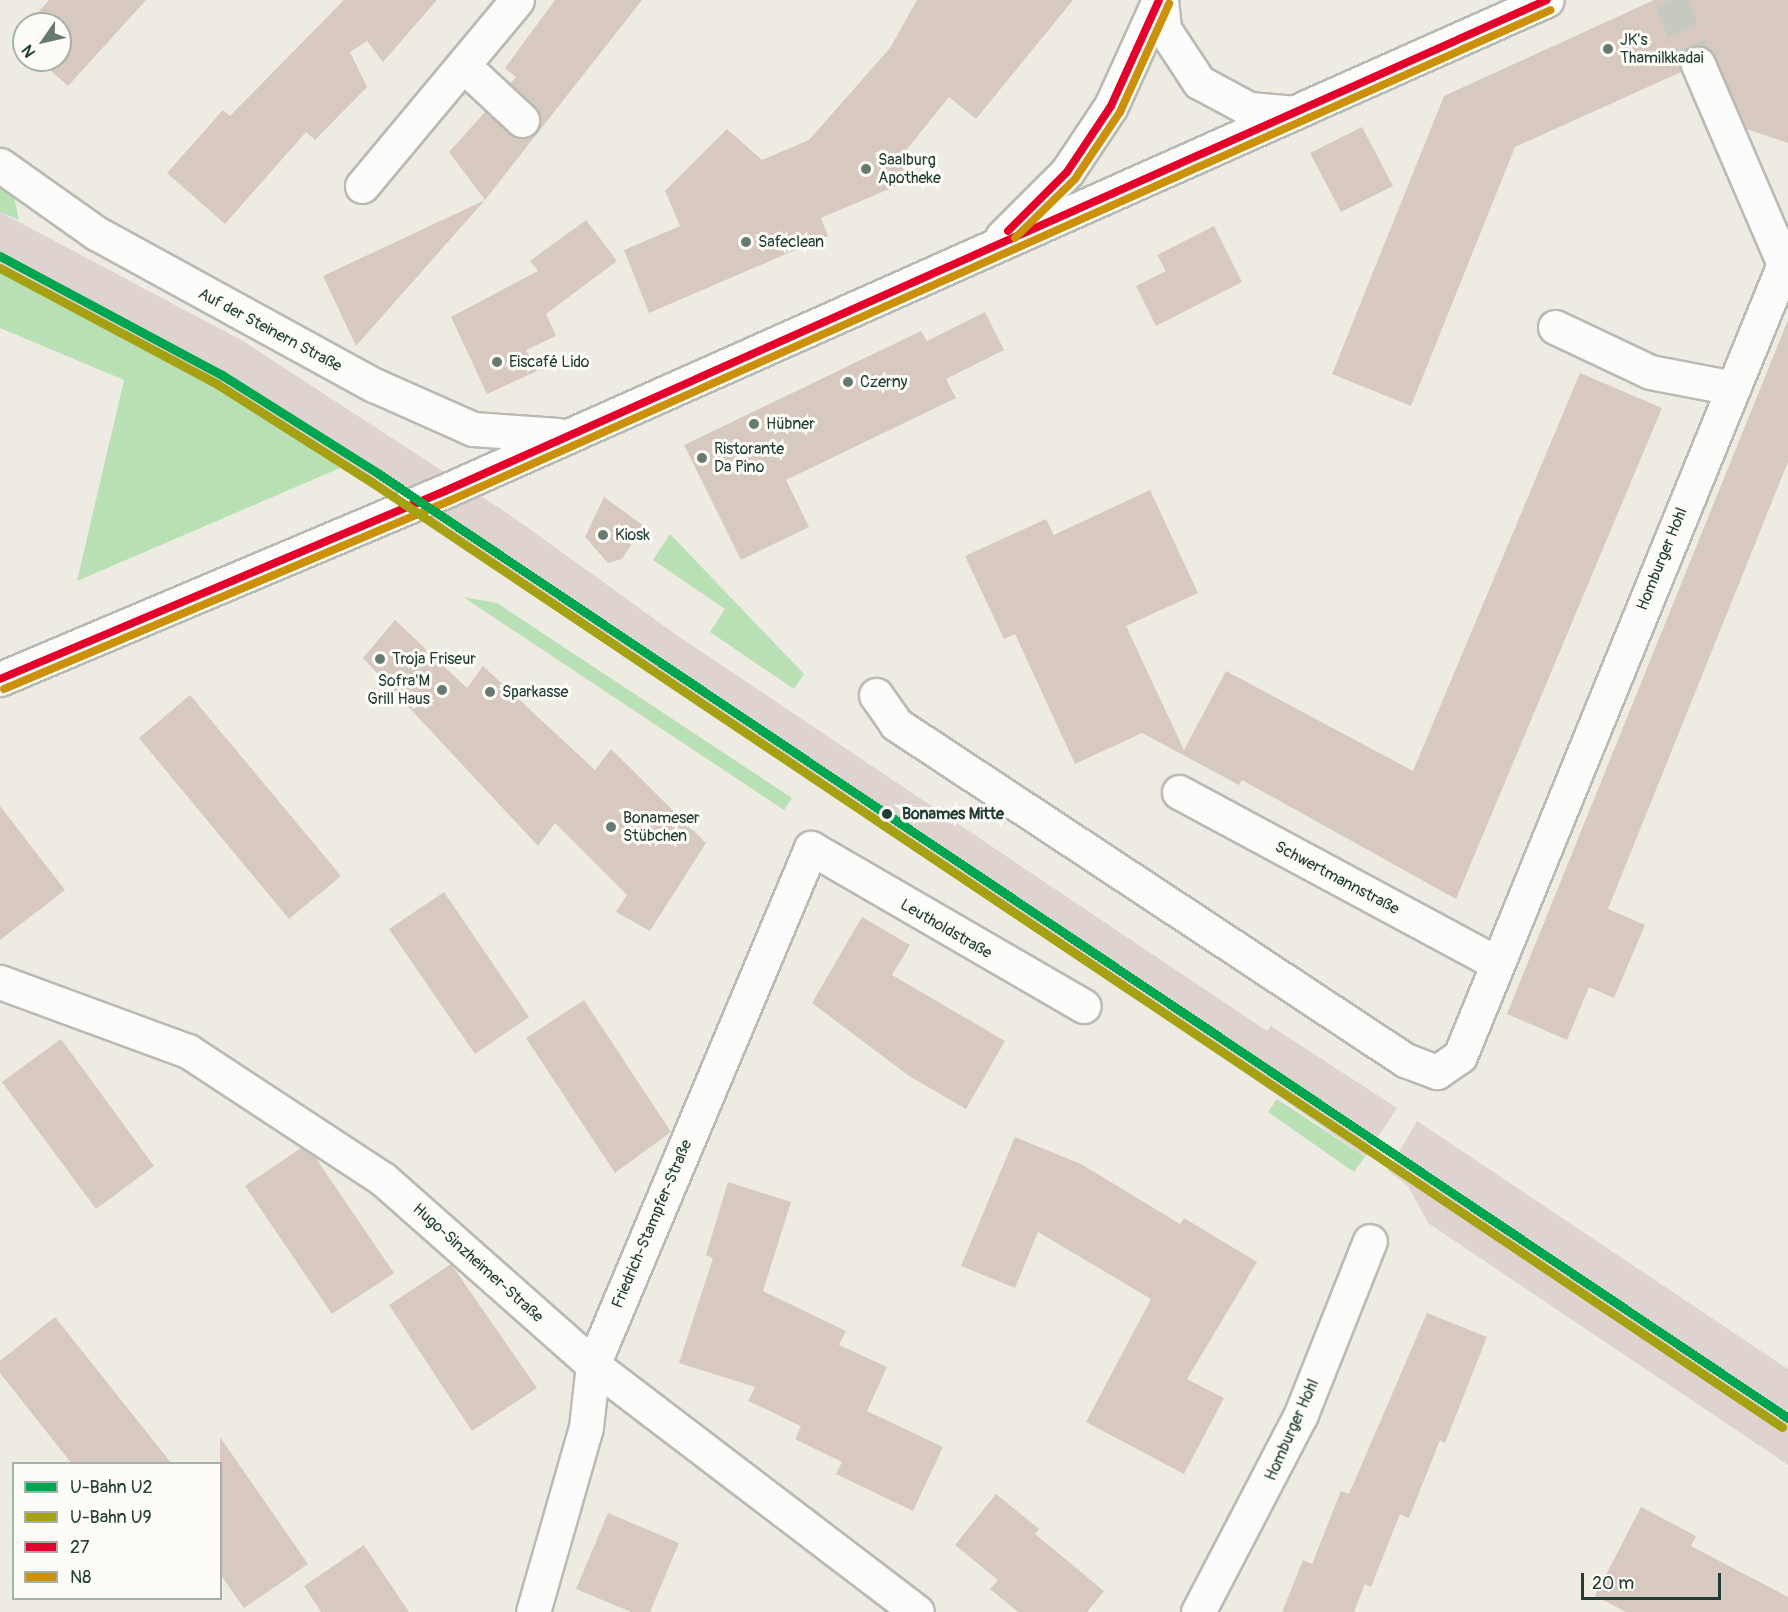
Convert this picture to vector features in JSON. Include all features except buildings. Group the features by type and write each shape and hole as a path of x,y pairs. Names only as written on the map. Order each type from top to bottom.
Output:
{"street":[{"path":"362,186 465,67 517,0"},
{"path":"1160,0 1164,29 1199,82 1249,109 1287,112"},
{"path":"994,245 1067,172 1111,106 1160,0"},
{"path":"0,679 562,436 994,245 1218,151 1287,112 1547,0"},
{"name":"Homburger Hohl","path":"876,695 896,724 1405,1060 1437,1072 1460,1056 1496,963 1784,264 1698,64"},
{"path":"465,67 522,120"},
{"name":"Auf der Steinern Straße","path":"0,165 106,239 374,385 473,429 562,436"},
{"path":"1555,327 1650,372 1733,388"},
{"name":"Schwertmannstraße","path":"1179,792 1496,963"},
{"name":"Leutholdstraße","path":"811,848 1084,1006"},
{"name":"Friedrich-Stampfer-Straße","path":"533,1612 586,1427 593,1365 811,848"},
{"name":"Hugo-Sinzheimer-Straße","path":"0,982 188,1052 383,1179 593,1365 917,1612"},
{"name":"Homburger Hohl","path":"1198,1612 1301,1414 1370,1241"}],"shaded area":[{"path":"0,212 243,341 513,517 678,636 1267,1031 1271,1026 1397,1108 1365,1157 1140,999 227,391 0,269"},
{"path":"1417,1121 1788,1369 1788,1465 1428,1223 1408,1186 1388,1171"}],"green space":[{"path":"0,165 9,173 19,220 0,212"},
{"path":"0,269 227,391 340,468 77,581 124,380 0,328"},
{"path":"670,534 804,674 794,689 710,632 725,609 653,560"},
{"path":"463,597 497,603 792,798 784,810"},
{"path":"1277,1099 1365,1157 1354,1172 1268,1112"}],"tunnel":[{"path":"1670,0 1698,64"}],"metro line":[{"name":"U2","path":"0,256 222,375 379,474 1788,1418"},
{"name":"U9","path":"0,268 217,384 373,483 1782,1427"}],"transit line":[{"name":"27","path":"1008,231 1067,172 1111,106 1159,0"},
{"name":"27","path":"0,679 445,491 1547,0"},
{"name":"N8","path":"1015,238 1075,179 1120,112 1169,4"},
{"name":"N8","path":"4,689 449,501 1551,10"}],"place":[{"name":"JK's Thamilkkadai","path":"1608,49"},
{"name":"Saalburg Apotheke","path":"866,169"},
{"name":"Safeclean","path":"746,242"},
{"name":"Eiscafé Lido","path":"497,362"},
{"name":"Czerny","path":"848,382"},
{"name":"Hübner","path":"754,424"},
{"name":"Ristorante Da Pino","path":"702,458"},
{"name":"Kiosk","path":"603,535"},
{"name":"Troja Friseur","path":"380,659"},
{"name":"Sofra'M Grill Haus","path":"442,690"},
{"name":"Sparkasse","path":"490,692"},
{"name":"Bonames Mitte","path":"887,814"},
{"name":"Bonameser Stübchen","path":"611,827"}]}
